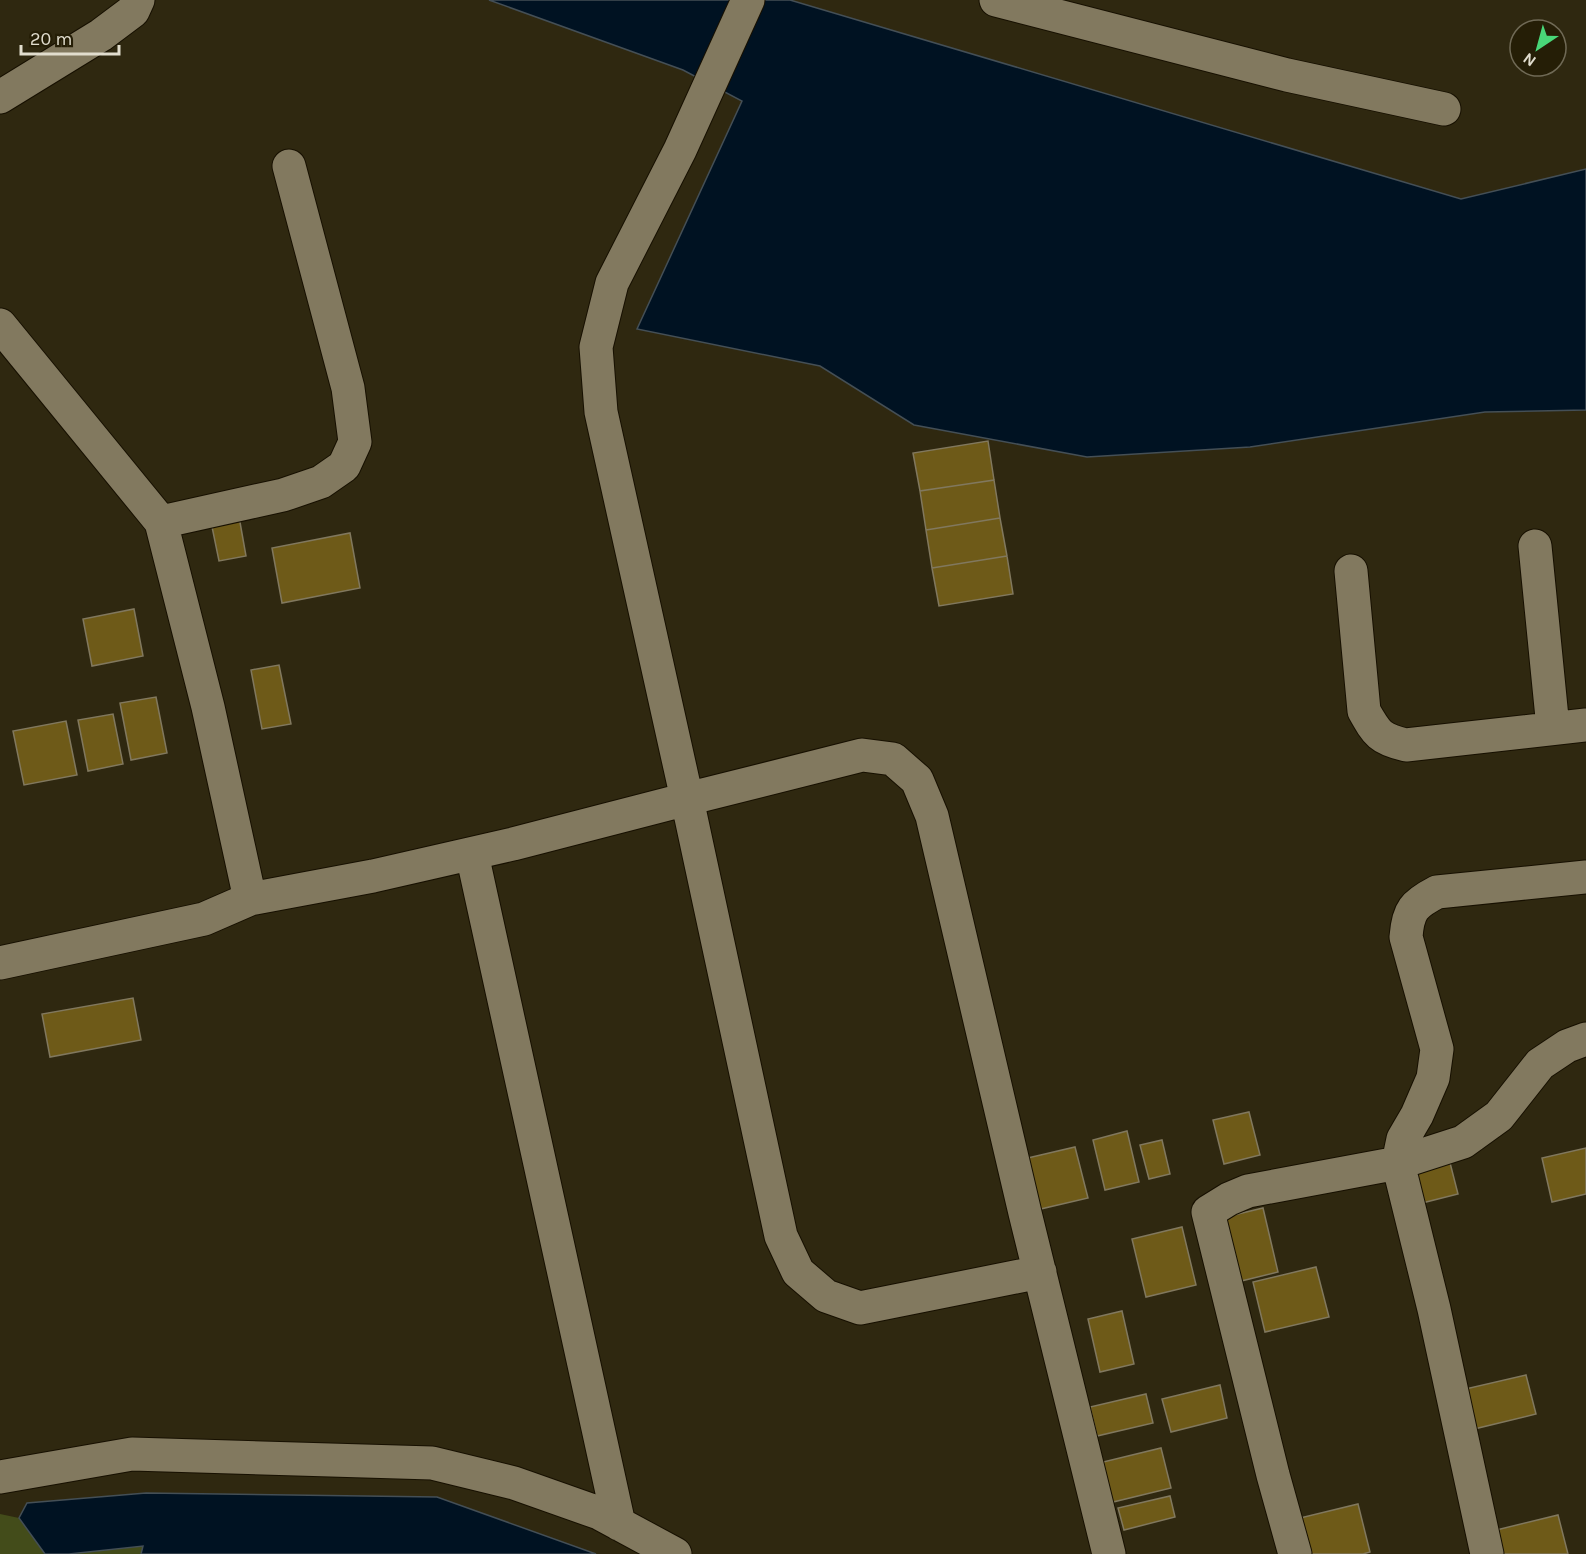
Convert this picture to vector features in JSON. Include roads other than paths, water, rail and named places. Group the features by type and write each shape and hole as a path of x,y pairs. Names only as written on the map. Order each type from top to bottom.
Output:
{"street":[{"path":"0,97 101,35 133,10 138,0"},
{"path":"748,0 680,150 612,283 596,347 602,412 781,1236 798,1272 826,1296 860,1308 1040,1272"},
{"path":"996,0 1287,75 1444,109"},
{"path":"161,522 283,495 321,482 344,466 355,442 348,388 289,166"},
{"path":"3,335 161,522 208,707 250,899"},
{"path":"1535,546 1553,728"},
{"path":"1351,571 1364,711 1375,730 1389,741 1406,745 1586,725"},
{"path":"0,963 204,919 250,899 373,876 472,854 862,756 893,759 917,780 932,816 1109,1554"},
{"path":"472,854 619,1524"},
{"path":"1488,1554 1434,1309 1398,1163 1403,1140 1433,1078 1437,1049 1406,937 1407,919 1420,901 1437,892 1586,877"},
{"path":"1295,1554 1273,1475 1208,1212 1229,1198 1248,1191 1398,1163 1463,1142 1499,1116 1540,1064 1567,1046 1586,1039"},
{"path":"0,1477 132,1454 432,1462 513,1483 599,1513 675,1554"}],"water":[{"path":"489,0 790,0 1461,199 1586,169 1586,410 1485,412 1250,447 1087,457 914,425 820,366 637,329 742,101 683,70"},
{"path":"146,1493 437,1497 596,1554 141,1554 143,1546 69,1554 45,1554 19,1518 27,1503"}]}
